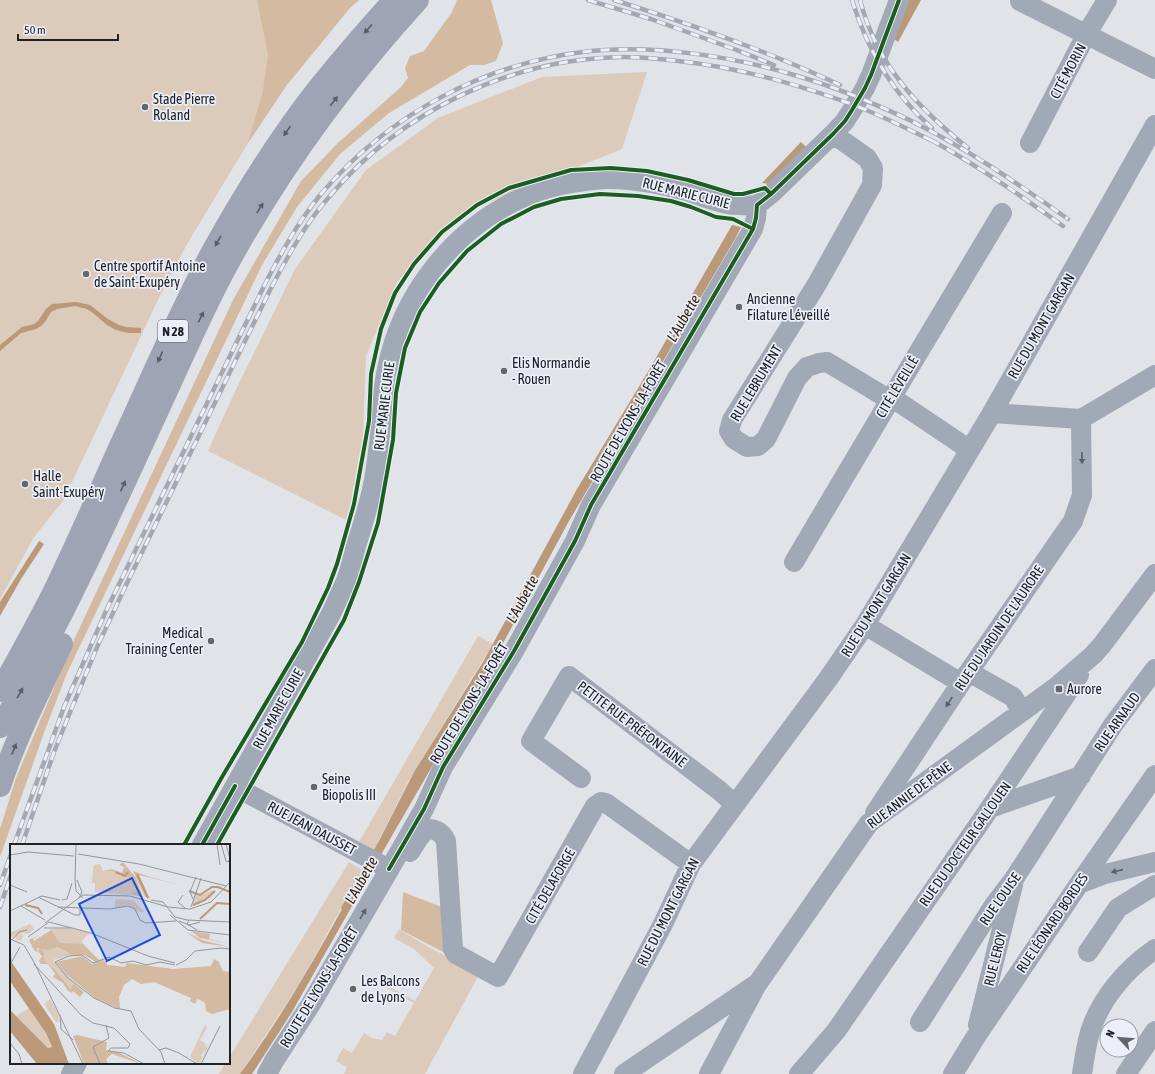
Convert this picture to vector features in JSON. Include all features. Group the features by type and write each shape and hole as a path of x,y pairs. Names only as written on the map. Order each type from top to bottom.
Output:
{"highway":[{"name":"N 28","path":"0,691 52,594 193,288 240,203 312,96 348,51 394,0"},
{"name":"N 28","path":"0,726 36,664 107,522 201,317 229,261 260,208 326,110 387,34 418,0"},
{"path":"0,786 19,737 106,550 107,522"}],"street":[{"path":"757,205 845,121 865,88 899,0"},
{"name":"CITÉ MORIN","path":"1030,143 1086,35 1107,0"},
{"path":"1020,1 1155,69"},
{"name":"RUE DU MONT GARGAN","path":"583,1074 663,924 690,864 828,679 865,625 992,413 1155,125"},
{"name":"RUE LEBRUMENT","path":"833,134 867,158 873,168 872,185 817,284 732,420 729,431 734,439 747,447 758,446 766,439 797,378 807,367 827,362 890,400 900,403 970,450"},
{"name":"RUE MARIE CURIE","path":"203,844 331,614 346,580 369,505 378,452 387,368 393,346 412,300 438,262 450,248 478,224 495,212 525,196 562,185 585,181 606,179 639,181 670,187 729,204 757,205"},
{"name":"ROUTE DE LYONS-LA-FORÊT","path":"267,1074 274,1060 311,1004 382,862 424,809 443,767 514,651 575,541 591,505 753,229 757,205"},
{"name":"CITÉ LÉVEILLÉ","path":"794,562 1002,213"},
{"path":"992,413 1081,419 1155,375"},
{"name":"RUE DU JARDIN DE L'AURORE","path":"869,823 965,678 1073,521 1082,495 1081,419"},
{"name":"RUE ANNIE DE PÈNE","path":"624,1074 758,983 869,823 1056,687 1102,645 1155,574"},
{"path":"865,625 965,678 1013,698 1022,712"},
{"name":"RUE DU DOCTEUR GALLOUEN","path":"799,1074 836,1031 990,808 1092,655"},
{"name":"RUE ARNAUD","path":"1081,776 1113,725 1155,669"},
{"name":"PETITE RUE PRÉFONTAINE","path":"581,778 531,741 569,676 720,791 734,804"},
{"name":"RUE LÉONARD BORDES","path":"953,1074 975,1038 1079,884 1155,775"},
{"path":"990,808 1081,776"},
{"name":"RUE LOUISE","path":"920,1022 994,905 1014,879 1081,776"},
{"name":"RUE JEAN DAUSSET","path":"236,786 247,794 382,862"},
{"name":"CITÉ DELAFORGE","path":"382,862 404,860 423,833 428,830 438,830 446,841 453,949 456,954 498,977 596,806 601,802 606,803 690,864"},
{"path":"1079,884 1105,874 1155,862"},
{"name":"RUE LEROY","path":"975,1038 1014,879"},
{"path":"1088,952 1118,908 1155,885"},
{"path":"1082,1074 1084,1055 1090,1031 1100,1009 1122,978 1138,962 1155,949"},
{"path":"709,1074 758,983"},
{"path":"1126,1074 1155,1031"},
{"path":"71,1074 76,1064"}],"shaded area":[{"name":"Centre sportif Antoine de Saint-Exupéry","path":"0,0 306,0 349,9 286,86 248,143 187,244 156,304 63,501 34,537 0,599"},
{"path":"257,0 359,0 349,9 286,86 248,143 263,91 268,55"},
{"path":"457,0 491,0 503,43 496,61 484,65 470,65 389,113 340,154 297,207 262,265 67,673 0,857 0,829 16,778 74,640 233,300 301,181 339,142 401,87 408,78 405,68 410,56 424,51 452,12"},
{"path":"647,72 622,149 460,214 397,282 366,356 363,434 351,501 346,520 208,451 232,398 295,269 366,170 438,118 542,77"},
{"path":"478,636 493,644 410,778 374,850 359,842"},
{"path":"349,862 362,870 300,983 240,1074 219,1074 225,1064 230,1064 230,1056"},
{"path":"403,892 447,909 449,955 401,930"},
{"path":"399,929 430,948 480,973 425,1074 344,1074 347,1067 336,1061 343,1048 352,1053 364,1033 372,1038 382,1040 387,1032 395,1036 414,1003 380,984 381,982 415,1001 434,968 414,949 394,938"}],"water":[{"path":"909,0 921,0 898,42 894,39"},
{"path":"801,142 809,150 770,184 762,183"},
{"name":"L'Aubette","path":"732,225 741,227 735,239 569,521 487,673 378,860 292,1012 252,1074 240,1074 281,1014 318,952 380,839 414,772 483,662 577,489 649,370"},
{"path":"76,302 90,305 108,319 119,325 141,328 141,333 128,333 116,330 107,325 87,309 75,306 57,309 51,312 41,326 21,333 0,351 0,345 22,327 34,324 38,321 46,309 52,304"},
{"path":"39,541 44,544 21,579 0,616 0,602"}],"railway":[{"path":"588,0 651,19 774,65"},
{"path":"614,0 728,39 785,61 840,85"},
{"path":"852,0 865,36 883,70 905,101 932,128"},
{"path":"860,0 867,23 877,45 888,65 901,83 932,117 968,148"},
{"path":"14,844 64,707 106,611 265,284 290,238 321,194 348,165 377,139 409,116 442,97 477,80 514,67 552,57 591,51 616,50 668,51 694,54 719,57 770,68 842,91 873,103 918,124"},
{"path":"22,844 54,752 98,645 271,288 297,241 320,207 358,166 390,139 424,115 462,95 500,79 541,67 582,60 624,57 651,58 699,64 762,76 855,105 935,142"},
{"path":"913,122 973,155 1068,219"},
{"path":"931,140 998,181 1063,226"},
{"path":"0,885 10,857"},
{"path":"0,907 10,878"}],"cycle path":[{"path":"389,869 424,809 443,767 514,651 575,541 591,505 753,229 757,205 771,194 845,121 871,75 899,0"},
{"path":"185,844 222,777 302,642 328,588 337,564 354,504 369,421 371,374 381,329 395,293 414,264 442,232 477,205 509,188 571,170 611,168 647,171 688,180 734,194 743,194 765,188 771,194"},
{"path":"218,844 344,620 359,582 378,523 393,440 396,393 405,348 420,312 439,283 467,251 501,224 534,207 561,199 600,194 638,196 671,201 716,217 733,219 753,229"},
{"path":"203,844 235,786"}],"place":[{"name":"Stade Pierre Roland","path":"145,107"},
{"name":"Centre sportif Antoine de Saint-Exupéry","path":"86,274"},
{"name":"Ancienne Filature Léveillé","path":"739,307"},
{"name":"Elis Normandie - Rouen","path":"504,371"},
{"name":"Halle Saint-Exupéry","path":"25,484"},
{"name":"Medical Training Center","path":"211,641"},
{"name":"Aurore","path":"1059,689"},
{"name":"Seine Biopolis III","path":"314,787"},
{"name":"Les Balcons de Lyons","path":"353,989"}]}
